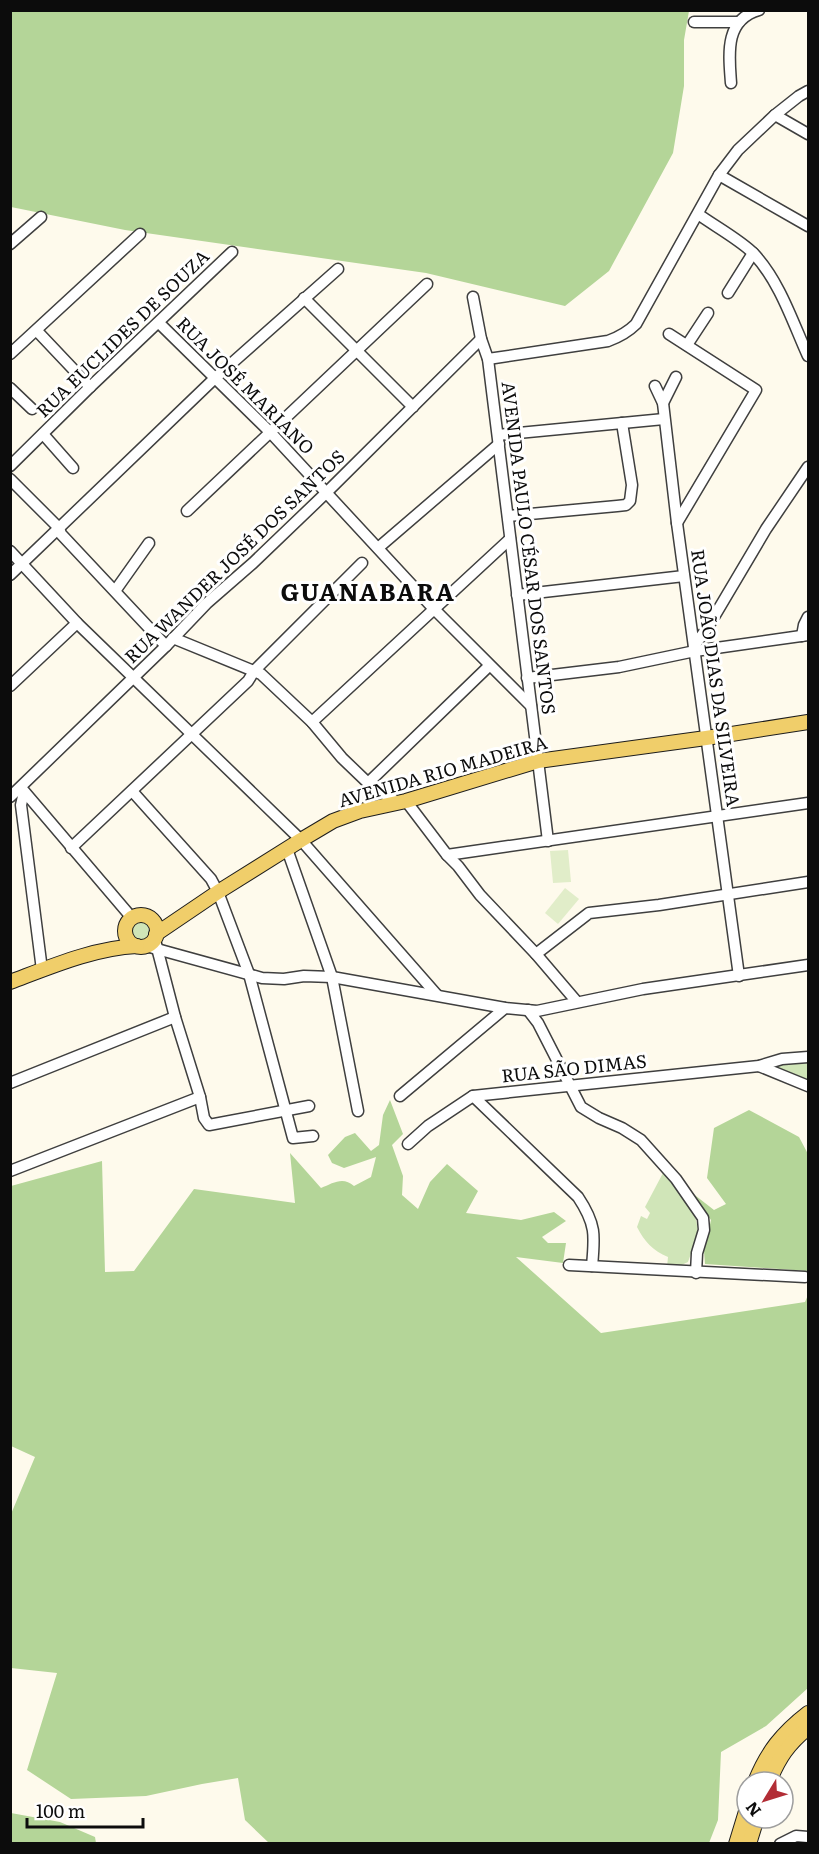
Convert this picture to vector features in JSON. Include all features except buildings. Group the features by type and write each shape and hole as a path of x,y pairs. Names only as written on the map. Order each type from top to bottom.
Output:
{"main road":[{"name":"AVENIDA RIO MADEIRA","path":"10,982 96,953 150,942 183,914 218,891 333,821 360,811 402,802 538,761 808,722"},
{"name":"AVENIDA RIO MADEIRA","path":"96,953 116,940 129,924 143,915 165,920 183,914"},
{"path":"129,924 127,938 150,942 155,925 150,918"},
{"path":"760,1770 775,1745 808,1713"},
{"path":"774,1770 778,1760 808,1728"}],"street":[{"path":"731,83 729,51 731,36 740,22 752,12 759,10"},
{"path":"694,22 740,22"},
{"path":"488,359 608,341 622,336 636,324 719,174 738,150 775,115 808,91"},
{"path":"775,115 808,134"},
{"path":"719,174 808,226"},
{"path":"698,214 753,253 768,272 780,293 808,357"},
{"path":"10,244 41,217"},
{"path":"10,354 140,234"},
{"name":"RUA EUCLIDES DE SOUZA","path":"10,466 232,252"},
{"path":"728,293 753,253"},
{"path":"10,574 214,379 338,269"},
{"path":"187,511 427,284"},
{"name":"AVENIDA PAULO CÉSAR DOS SANTOS","path":"473,297 481,339 488,359 548,841"},
{"path":"304,298 413,407"},
{"path":"687,345 708,312"},
{"name":"RUA JOSÉ MARIANO","path":"159,323 270,433 434,609 531,706"},
{"path":"37,331 90,387"},
{"path":"669,334 756,390 677,523"},
{"name":"RUA WANDER JOSÉ DOS SANTOS","path":"10,797 22,790 207,603 253,563 327,492 481,339"},
{"path":"663,403 676,377"},
{"name":"RUA JOÃO DIAS DA SILVEIRA","path":"655,386 663,403 684,576 739,976"},
{"path":"10,388 32,409"},
{"path":"378,548 498,440 664,419"},
{"path":"508,516 626,505 630,501 632,485 622,423"},
{"path":"43,434 73,468"},
{"path":"695,648 766,529 808,467"},
{"path":"10,479 59,528 61,534 115,591 170,642 261,674 312,722 342,758 368,783 402,802 480,895 536,954 577,1002"},
{"path":"312,722 510,539"},
{"path":"115,591 149,543"},
{"path":"10,551 132,678 301,840 437,995"},
{"path":"71,848 248,681 254,672 362,563"},
{"path":"517,595 684,576"},
{"path":"527,678 619,667 695,648 805,636 804,625 808,617"},
{"path":"10,686 77,623"},
{"path":"368,783 489,666"},
{"path":"22,790 71,848 129,924"},
{"path":"22,790 21,805 42,970"},
{"path":"132,790 218,891 249,974 293,1138 313,1136"},
{"path":"447,855 808,802"},
{"path":"287,849 332,977 358,1112"},
{"path":"536,954 589,913 659,905 808,882"},
{"path":"150,942 262,978 332,977 505,1008 537,1011 643,989 808,965"},
{"path":"150,942 200,1097 204,1118 209,1125 309,1106"},
{"path":"400,1096 505,1008"},
{"path":"528,1010 538,1023 581,1107 642,1140 676,1179 703,1218 704,1230 696,1273"},
{"path":"10,1083 175,1017"},
{"name":"RUA SÃO DIMAS","path":"408,1144 428,1126 473,1096 759,1066 782,1059 808,1057"},
{"name":"RUA SÃO DIMAS","path":"759,1066 808,1086"},
{"path":"473,1096 578,1197 590,1214 593,1224 592,1266"},
{"path":"10,1171 200,1097"},
{"path":"569,1265 805,1277"},
{"path":"780,1844 796,1836 808,1837"}],"green space":[{"path":"10,11 689,11 684,40 684,86 673,153 609,271 565,306 426,273 125,230 11,207"},
{"path":"568,850 571,882 553,883 550,851"},
{"path":"565,888 579,899 558,924 545,913"},
{"path":"139,921 146,924 149,931 146,938 139,941 132,938 129,931 132,924"},
{"path":"808,1061 808,1083 771,1065"},
{"path":"390,1100 403,1134 392,1145 403,1176 402,1195 418,1209 430,1182 447,1164 478,1191 466,1213 521,1220 554,1212 566,1221 542,1237 548,1243 566,1243 563,1263 516,1257 601,1333 805,1302 808,1295 808,1688 766,1726 721,1752 718,1820 709,1843 269,1843 245,1820 238,1778 146,1796 71,1799 27,1770 57,1673 11,1668 11,1514 35,1457 11,1446 11,1186 102,1161 105,1272 134,1271 194,1189 295,1203 290,1153 321,1188 342,1181 354,1186 371,1177 376,1157 344,1168 332,1163 328,1155 345,1137 355,1133 371,1151 379,1145 383,1115"},
{"path":"749,1110 799,1137 808,1154 808,1271 705,1264 704,1251 711,1220 687,1189 714,1210 726,1204 707,1178 714,1128"},
{"path":"663,1173 687,1201 697,1226 697,1235 688,1262 675,1268 667,1267 668,1257 649,1245 637,1227 641,1216 647,1219 650,1213 645,1207"},
{"path":"11,1813 60,1822 95,1837 96,1843 11,1843"}],"district":[{"name":"GUANABARA","path":"368,593"}]}
